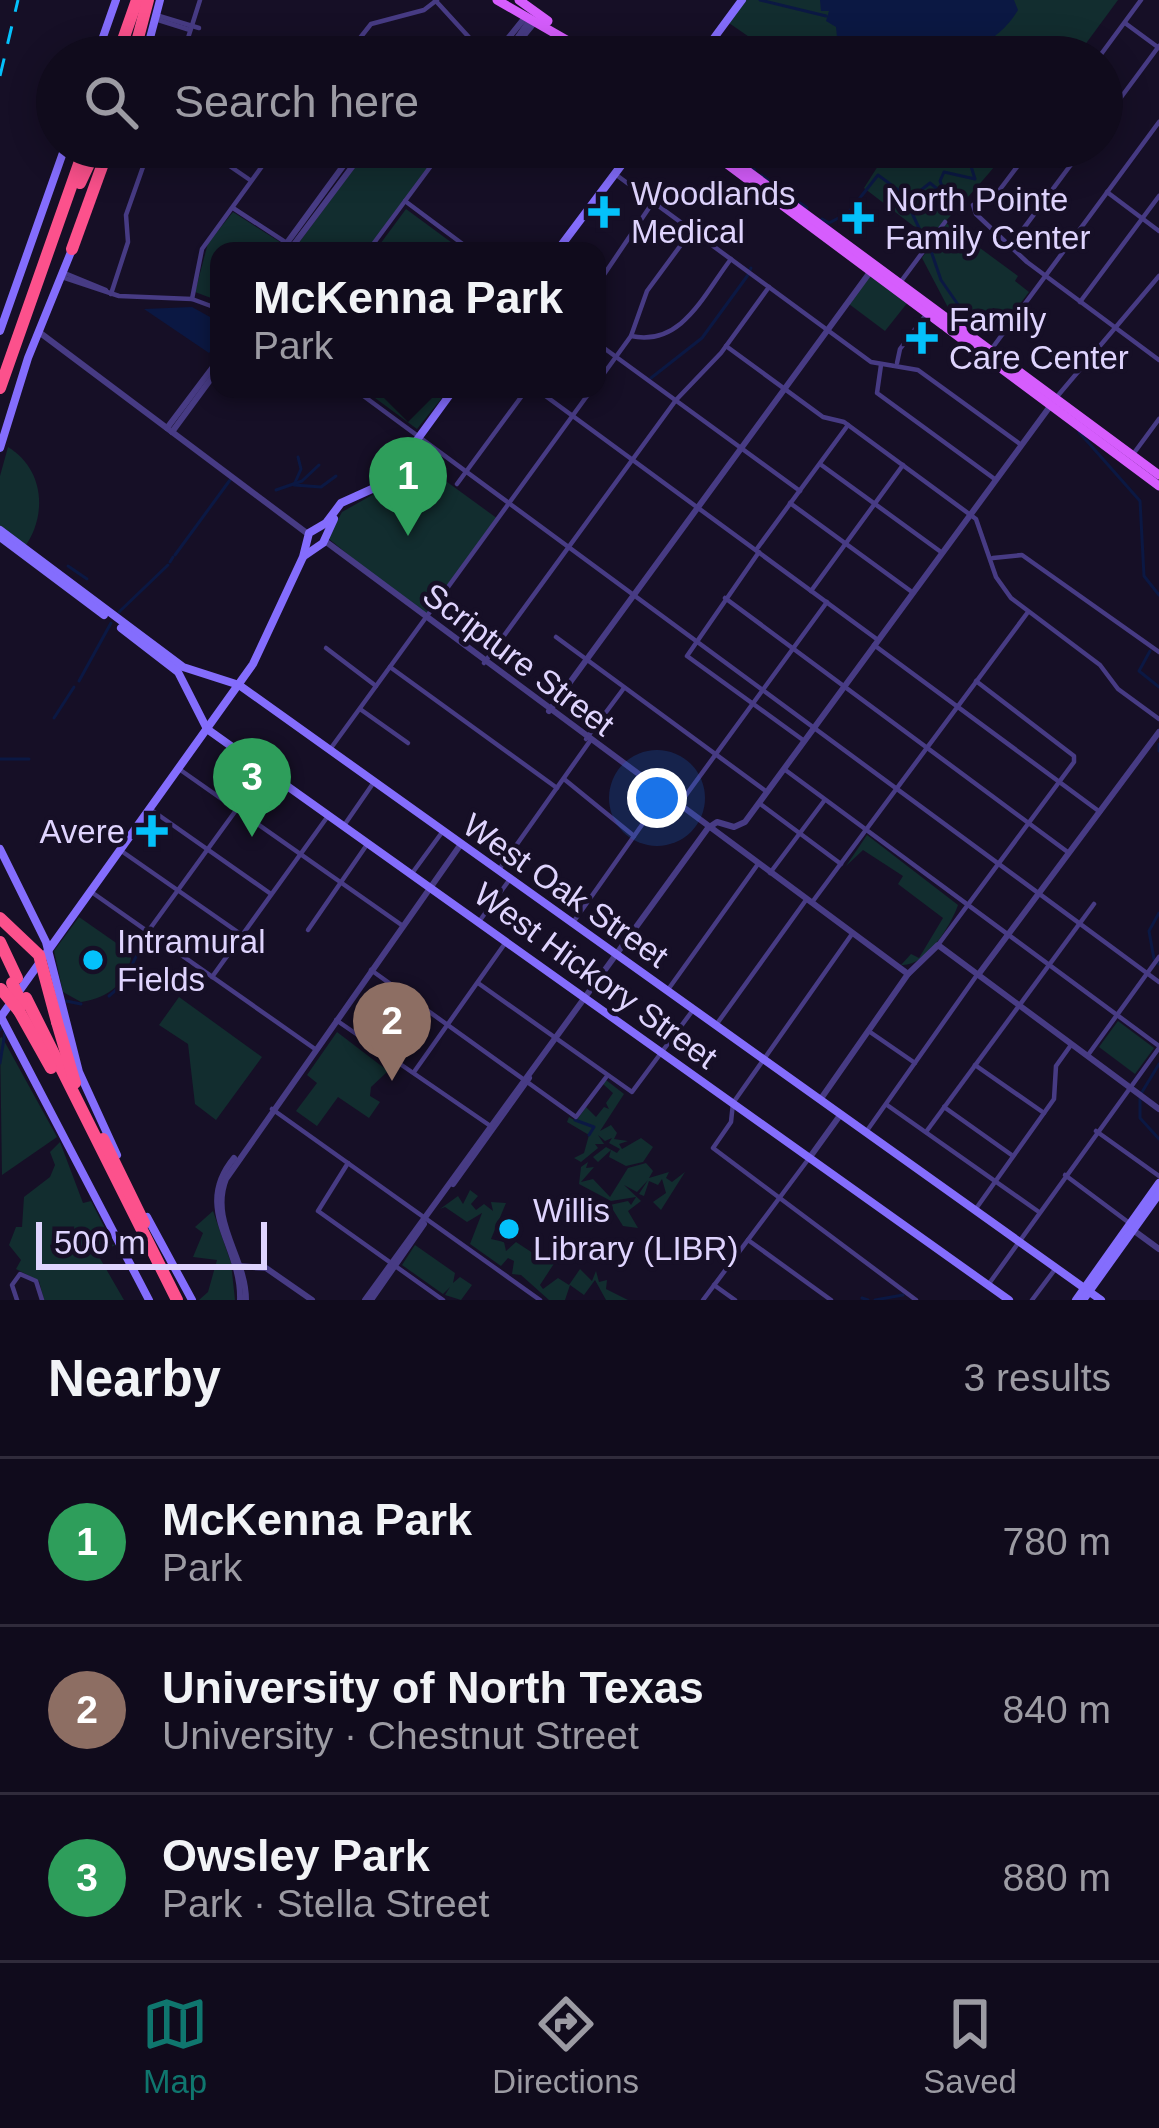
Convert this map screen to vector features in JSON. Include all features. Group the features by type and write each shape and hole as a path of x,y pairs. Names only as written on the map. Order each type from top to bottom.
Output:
{"highway":[{"path":"120,36 133,0"},
{"path":"139,36 148,0"},
{"path":"1,362 73,168"},
{"path":"0,388 75,168"},
{"path":"59,220 86,168"},
{"path":"72,249 104,168"},
{"path":"0,918 39,955 81,1097 116,1164"},
{"path":"0,942 8,985"},
{"path":"0,958 8,985 63,1077 171,1295"},
{"path":"104,1127 171,1295"}],"main road":[{"path":"103,36 116,0"},
{"path":"150,36 160,0"},
{"path":"499,0 558,36"},
{"path":"516,0 531,18"},
{"path":"715,36 742,0"},
{"path":"0,331 58,168"},
{"path":"564,242 619,168"},
{"path":"736,168 1159,476"},
{"path":"740,168 753,179"},
{"path":"0,448 38,332 72,249"},
{"path":"873,268 929,310"},
{"path":"303,557 322,542 340,509 378,490 447,398"},
{"path":"149,1300 0,1017 239,685 311,533 341,502 372,489 406,454"},
{"path":"1130,459 1159,486"},
{"path":"311,533 322,542"},
{"path":"311,533 322,542"},
{"name":"West Oak Street","path":"5,538 180,670 239,685 1056,1268 1083,1295 1101,1300"},
{"name":"West Hickory Street","path":"180,670 209,727 1009,1300"},
{"path":"0,849 49,950 76,1066 192,1300"},
{"path":"41,932 50,938 60,935"},
{"path":"1132,1227 1159,1180"},
{"path":"1083,1295 1159,1194"}],"street":[{"path":"191,36 200,0"},
{"path":"362,36 371,24 424,10 436,0 470,36"},
{"path":"1114,36 1141,0"},
{"path":"155,17 194,28"},
{"path":"512,36 531,18"},
{"path":"519,36 531,18"},
{"path":"1123,94 1158,47 1124,22"},
{"path":"987,353 1159,122"},
{"path":"111,294 128,242 126,215 147,168"},
{"path":"231,168 251,181"},
{"path":"192,298 202,249 261,168"},
{"path":"293,242 345,168"},
{"path":"292,242 308,214 349,168"},
{"path":"375,242 430,168"},
{"path":"1016,168 998,192 974,206 983,224 1159,360"},
{"path":"1012,245 1069,168"},
{"path":"615,174 881,365 898,364 927,376 1022,445"},
{"path":"1107,192 1159,231"},
{"path":"1080,302 1159,196"},
{"path":"405,201 460,242"},
{"path":"606,272 653,202"},
{"path":"232,208 278,242"},
{"path":"900,284 945,222"},
{"path":"606,370 631,336 647,291 692,230"},
{"path":"631,336 659,338 676,330 730,259"},
{"path":"549,711 873,268"},
{"path":"63,275 111,294 192,298 210,305"},
{"path":"368,1300 708,828 717,822 734,827 745,822 1053,402 1159,276"},
{"path":"484,663 676,400 726,346 770,287"},
{"path":"898,364 900,349 929,310"},
{"path":"38,332 311,533"},
{"path":"1150,354 1159,344"},
{"path":"726,346 823,417 848,425 970,514 981,525 1005,592 1094,660 1118,689 1159,719"},
{"path":"606,349 800,491"},
{"path":"881,365 877,393 995,480"},
{"path":"170,430 210,376"},
{"path":"366,398 1159,982"},
{"path":"457,484 520,398"},
{"path":"548,398 827,602 1100,812"},
{"path":"330,751 586,398"},
{"path":"1130,459 1159,418"},
{"path":"804,741 687,656 848,425"},
{"path":"820,464 942,553"},
{"path":"812,591 903,465"},
{"path":"790,503 913,592"},
{"name":"Scripture Street","path":"322,542 908,974"},
{"path":"990,559 1022,555 1159,652"},
{"path":"725,598 1069,853"},
{"path":"678,806 827,602"},
{"path":"716,1025 1028,612"},
{"path":"556,638 767,792"},
{"path":"326,648 376,686"},
{"path":"390,667 556,788"},
{"path":"820,1100 908,974 938,945 1074,756 976,681"},
{"path":"498,871 624,688"},
{"path":"360,709 408,743"},
{"path":"866,1132 1159,732"},
{"path":"179,769 403,926"},
{"path":"784,769 1159,1047 988,1285"},
{"path":"148,932 266,770"},
{"path":"563,779 634,836"},
{"path":"345,824 374,782"},
{"path":"572,924 663,795"},
{"path":"770,873 825,799"},
{"path":"759,803 841,864"},
{"path":"149,809 271,895"},
{"path":"212,977 329,814"},
{"path":"412,872 442,831"},
{"path":"308,930 370,842"},
{"path":"243,1300 214,1201 222,1175 461,844"},
{"path":"120,850 242,935"},
{"path":"667,992 758,864"},
{"path":"478,922 510,880"},
{"path":"90,891 315,1049"},
{"path":"926,1132 1094,904"},
{"path":"852,934 733,1102 731,1122 713,1148 916,1300"},
{"path":"414,1072 506,942"},
{"path":"938,945 1159,1109"},
{"path":"1087,1056 1159,957"},
{"path":"371,970 576,1117 607,1076"},
{"path":"478,983 632,1092 693,1010"},
{"path":"335,1020 491,1126"},
{"path":"868,1031 915,1063"},
{"path":"975,1210 1056,1094 1056,1066 1071,1045"},
{"path":"975,1065 1044,1114"},
{"path":"886,1104 1039,1212"},
{"path":"944,1107 1013,1156"},
{"path":"272,1109 540,1300"},
{"path":"703,1300 841,1114"},
{"path":"1096,1131 1159,1180"},
{"path":"348,1163 317,1209 443,1300"},
{"path":"1065,1175 1159,1249"},
{"path":"748,1240 831,1300"},
{"path":"237,1267 266,1268 310,1299"},
{"path":"1032,1300 1056,1268"},
{"path":"17,1300 12,1285 24,1274 36,1281 43,1300"},
{"path":"714,1285 735,1300"}],"green space":[{"path":"746,0 1118,0 1091,36 748,36 729,23"},
{"path":"354,168 427,168 373,242 299,242"},
{"path":"877,168 993,168 925,244 916,228 864,188"},
{"path":"406,209 451,242 382,242"},
{"path":"233,212 280,242 210,242 210,298 195,292 208,243"},
{"path":"946,223 1018,276 1015,281 1029,292 1013,313 993,308 977,330 954,319 922,258"},
{"path":"870,276 908,302 885,331 849,304"},
{"path":"375,398 442,398 417,429"},
{"path":"8,447 29,467 38,493 37,521 24,548 0,530 0,476"},
{"path":"410,455 498,519 426,619 328,538 342,512 381,490"},
{"path":"867,835 958,905 936,943 919,959 910,964 901,965 911,954 919,958 943,918 898,884 903,876 863,850 846,866"},
{"name":"Intramural Fields","path":"79,917 132,954 116,987 81,1002 63,992 54,951"},
{"path":"179,997 262,1057 216,1120 195,1104 188,1044 159,1025"},
{"path":"1118,1021 1154,1048 1135,1074 1099,1047"},
{"path":"337,1032 388,1071 371,1087 370,1096 380,1102 369,1118 338,1097 317,1126 296,1111 317,1083 307,1075"},
{"path":"0,1038 57,1137 2,1175"},
{"path":"606,1080 624,1094 600,1131 611,1125 617,1133 614,1139 628,1141 619,1144 622,1149 641,1138 653,1147 643,1162 626,1166 609,1157 611,1150 598,1162 593,1157 606,1147 617,1153 620,1149 609,1143 612,1138 605,1141 598,1135 604,1144 595,1144 598,1148 581,1162 574,1158 584,1153 589,1135 567,1122 569,1117 576,1121 586,1107 596,1117 604,1107 609,1109 606,1103 613,1093 603,1084"},
{"path":"60,1142 83,1203 91,1201 111,1240 107,1243 115,1245 98,1255 124,1300 44,1300 39,1281 16,1269 21,1260 9,1245 16,1227 22,1227 24,1197 50,1177 55,1165 50,1152"},
{"path":"588,1162 586,1168 594,1167 581,1182 593,1179 610,1197 628,1168 646,1163 653,1171 649,1178 669,1172 666,1178 672,1182 685,1172 661,1210 653,1202 666,1193 662,1179 658,1185 649,1181 644,1196 639,1194 648,1180 637,1192 624,1185 641,1201 628,1211 638,1228 623,1226 610,1205 628,1201 631,1205 636,1197 611,1201 579,1184 581,1167"},
{"path":"470,1190 478,1196 471,1204 476,1210 484,1204 493,1211 491,1202 506,1203 491,1239 504,1242 506,1251 516,1242 548,1263 531,1249 535,1242 533,1249 557,1259 540,1285 543,1289 558,1278 569,1285 580,1269 592,1281 596,1271 599,1282 607,1280 606,1289 628,1300 606,1300 595,1280 584,1295 570,1285 565,1300 549,1300 521,1275 512,1274 514,1261 508,1258 501,1266 470,1244 482,1213 467,1222 445,1207 440,1209 458,1196 463,1204"},
{"path":"213,1211 231,1263 235,1300 199,1300 208,1292 217,1260 193,1257 203,1233 195,1227"},
{"path":"415,1245 455,1273 453,1283 460,1277 472,1285 461,1300 445,1295 450,1287 443,1294 402,1265"}],"water":[{"path":"820,0 1014,0 1018,10 993,36 837,36 836,27 826,21 829,11 821,11"},
{"path":"192,307 210,317 210,352 209,353 144,309"}],"waterway":[{"path":"760,0 826,16"},
{"path":"926,243 912,213 911,198 930,183 946,196 940,181 944,172 975,179 972,168"},
{"path":"761,175 794,199"},
{"path":"822,219 829,223 848,213 878,175 909,198"},
{"path":"800,203 807,208"},
{"path":"930,248 941,280 977,332"},
{"path":"651,378 702,338 748,275"},
{"path":"1079,432 1140,501 1144,576 1159,595"},
{"path":"298,457 301,469 294,485 321,487 336,476"},
{"path":"276,490 302,481 319,465"},
{"path":"175,555 230,480"},
{"path":"170,562 173,557"},
{"path":"119,612 168,565"},
{"path":"68,566 87,579"},
{"path":"79,681 111,623"},
{"path":"1150,651 1139,671 1159,687"},
{"path":"54,718 74,687"},
{"path":"1159,744 1159,751"},
{"path":"0,759 29,759"},
{"path":"1154,959 1149,931 1159,913"},
{"path":"109,996 127,975 147,936"},
{"path":"66,1001 81,1004"},
{"path":"0,1063 5,1032"},
{"path":"1142,1092 1159,1064"},
{"path":"1140,1099 1140,1118 1159,1139"},
{"path":"575,1120 594,1127 589,1135"},
{"path":"875,1300 903,1295"},
{"path":"862,1298 868,1300"}],"railway":[{"path":"0,76 18,0"}],"place":[{"name":"Woodlands Medical","path":"604,212"},
{"name":"North Pointe Family Center","path":"858,218"},
{"name":"Family Care Center","path":"922,338"},
{"name":"McKenna Park","path":"408,536"},
{"name":"Avere","path":"152,831"},
{"name":"Owsley Park","path":"252,837"},
{"name":"Intramural Fields","path":"93,960"},
{"name":"University of North Texas","path":"392,1081"},
{"name":"Willis Library (LIBR)","path":"509,1229"}]}
